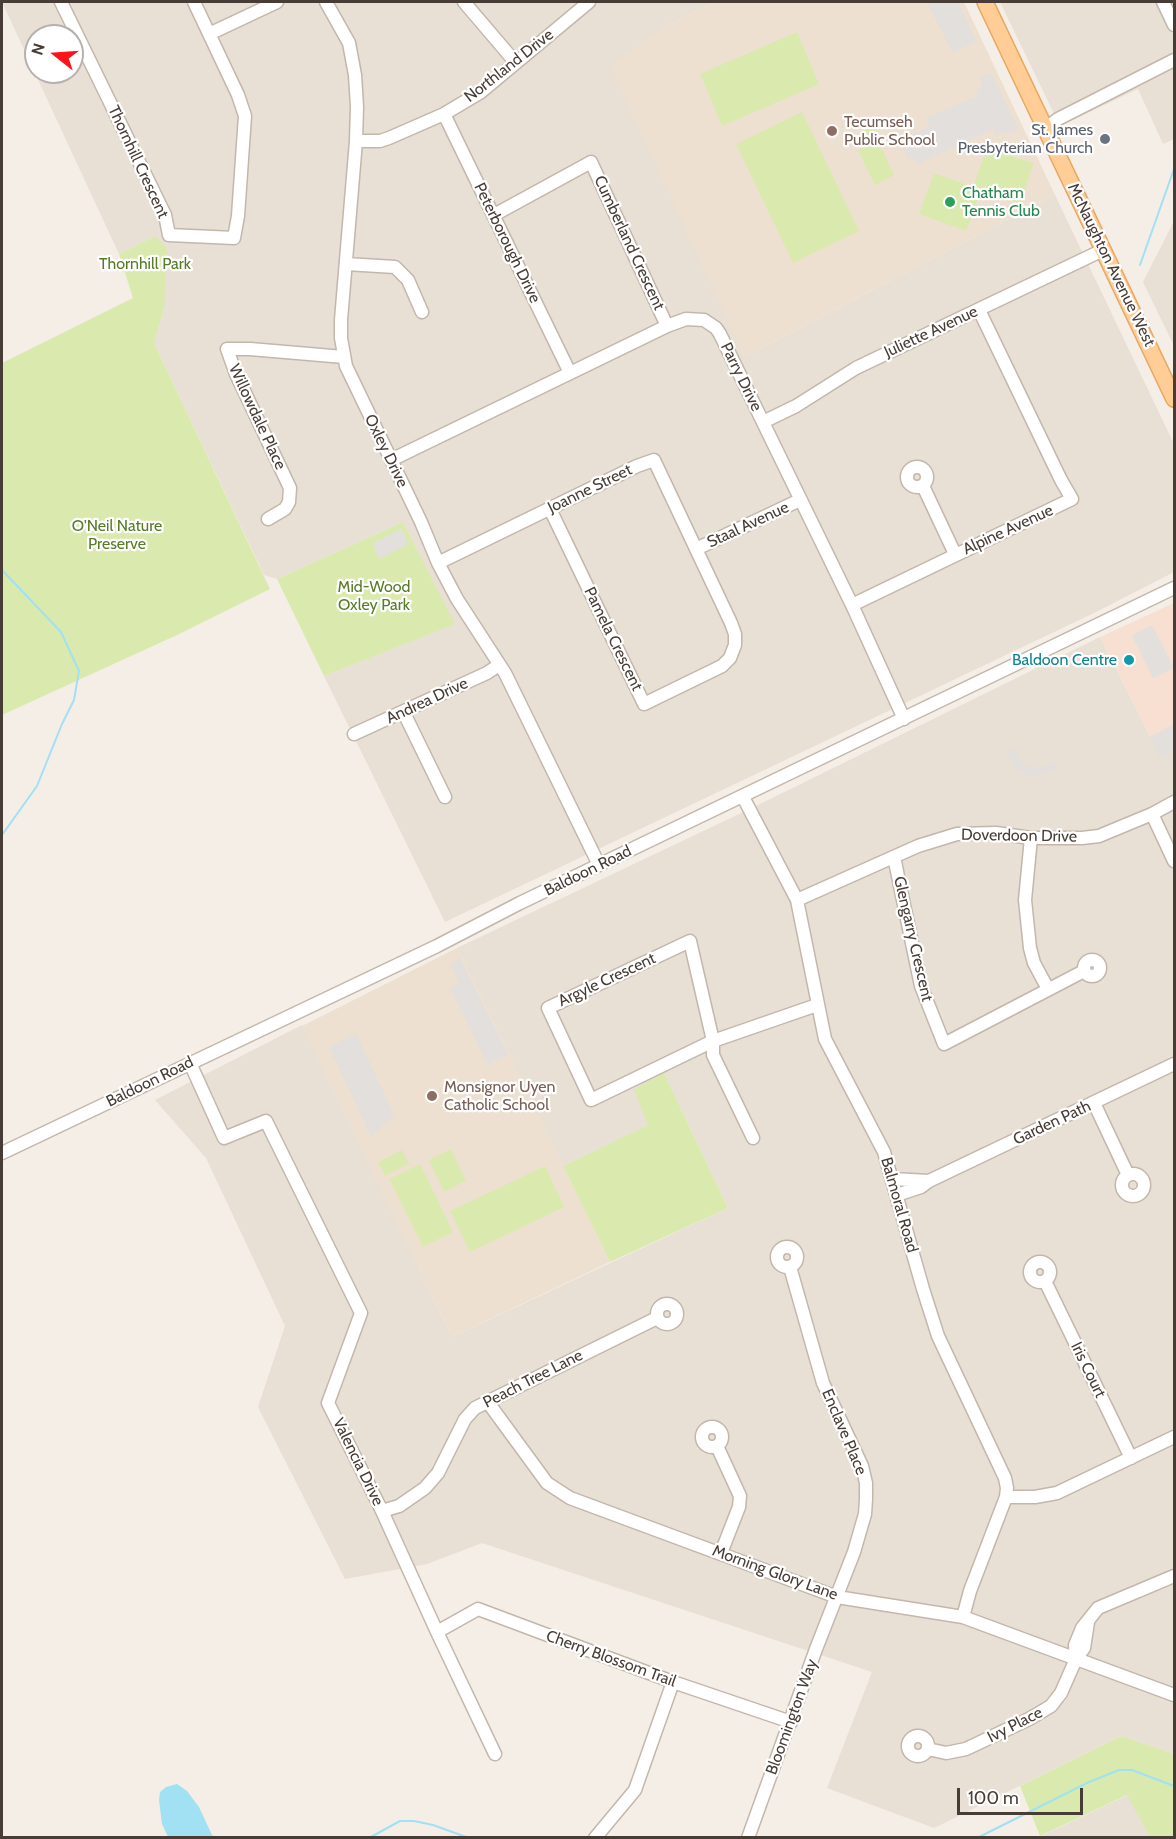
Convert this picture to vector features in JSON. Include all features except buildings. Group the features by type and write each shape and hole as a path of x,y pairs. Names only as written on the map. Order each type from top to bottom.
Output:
{"main road":[{"name":"McNaughton Avenue West","path":"985,2 1174,399"}],"street":[{"name":"Thornhill Crescent","path":"61,2 165,215 169,235 234,238 238,216 245,116 194,2"},
{"path":"208,34 277,2"},
{"name":"Oxley Drive","path":"326,2 349,42 355,75 356,141 341,320 344,357 350,376 438,563 457,599 505,674 599,865"},
{"path":"464,2 516,63"},
{"name":"Northland Drive","path":"356,141 380,141 444,114 481,92 588,2"},
{"path":"1163,2 1174,25"},
{"path":"1046,128 1058,119 1174,60"},
{"name":"Peterborough Drive","path":"444,114 570,373"},
{"name":"Cumberland Crescent","path":"494,215 591,162 667,326"},
{"name":"Juliette Avenue","path":"763,422 796,406 856,368 1103,250"},
{"path":"346,264 395,267 408,280 422,312"},
{"name":"Alpine Avenue","path":"852,605 1072,499 979,310"},
{"name":"Parry Drive","path":"391,460 667,326 686,319 704,320 716,328 852,605 904,719"},
{"name":"Willowdale Place","path":"268,519 285,509 289,502 290,488 236,374 227,349 344,357"},
{"name":"Joanne Street","path":"438,563 637,466 654,460 696,549"},
{"path":"923,486 955,554"},
{"name":"Staal Avenue","path":"696,549 800,500"},
{"name":"Pamela Crescent","path":"550,509 644,704 722,666 730,658 735,645 735,634 731,623 696,549"},
{"name":"Baldoon Road","path":"2,1154 437,946 510,908 1174,588"},
{"name":"Andrea Drive","path":"354,734 404,713 499,665"},
{"path":"404,713 445,797"},
{"name":"Balmoral Road","path":"743,797 797,900 825,1039 884,1152 938,1336 1005,1478 1006,1497"},
{"name":"Doverdoon Drive","path":"797,900 918,846 957,834 996,833 1030,838 1099,836 1152,814 1174,802"},
{"path":"1152,814 1174,861"},
{"path":"1030,838 1025,900 1029,937 1034,963 1048,989"},
{"name":"Glengarry Crescent","path":"894,857 921,986 944,1044 1084,971"},
{"name":"Argyle Crescent","path":"713,1041 690,941 548,1008 591,1100 713,1041 817,1005"},
{"path":"713,1041 713,1055 753,1138"},
{"name":"Valencia Drive","path":"190,1063 224,1138 266,1121 361,1313 328,1403 382,1511 436,1632 495,1754"},
{"name":"Garden Path","path":"897,1195 921,1187 929,1181 1174,1064"},
{"path":"1094,1103 1128,1175"},
{"name":"Garden Path","path":"892,1179 929,1181"},
{"name":"Enclave Place","path":"790,1267 819,1373 862,1466 866,1483 865,1514 861,1532 837,1597"},
{"name":"Iris Court","path":"1045,1281 1131,1458"},
{"name":"Peach Tree Lane","path":"382,1511 399,1506 425,1488 438,1473 465,1419 475,1408 657,1318"},
{"name":"Morning Glory Lane","path":"487,1401 538,1473 557,1491 570,1498 837,1597 963,1617 1174,1695"},
{"path":"963,1617 970,1591 1006,1497 1035,1497 1057,1493 1174,1437"},
{"path":"717,1446 738,1491 740,1501 721,1553"},
{"name":"Ivy Place","path":"928,1749 946,1753 966,1749 1051,1706 1061,1693 1076,1659 1075,1645 1082,1628 1093,1613 1103,1604 1174,1576"},
{"name":"Bloomington Way","path":"748,1838 837,1597"},
{"name":"Cherry Blossom Trail","path":"436,1632 478,1609 673,1682 790,1722"},
{"path":"595,1838 634,1790 673,1682"}],"shaded area":[{"path":"2,2 716,2 661,28 744,357 1055,195 1174,444 1174,572 1094,613 445,922 324,676 454,624 403,522 277,579 264,575 154,343 164,309 155,236 119,254 40,84 84,84 84,24 24,24 24,49"},
{"name":"Tecumseh Public School","path":"716,2 964,2 1055,195 744,357 610,66 661,28"},
{"path":"927,2 958,2 976,41 953,53"},
{"path":"1000,2 1174,2 1174,139 1163,144 1138,89 1060,126"},
{"path":"991,73 1018,129 995,135 993,129 918,164 913,157 908,159 899,141 930,126 926,118 978,96 976,89 983,85 980,78"},
{"path":"1174,221 1174,346 1143,282"},
{"path":"402,529 408,544 379,559 373,543"},
{"path":"1174,603 1174,723 1150,736 1100,637"},
{"path":"1152,625 1174,668 1153,678 1132,635"},
{"path":"1100,637 1150,736 1174,723 1174,1754 1121,1736 934,1828 827,1788 872,1672 482,1543 427,1564 345,1579 258,1407 285,1326 206,1158 155,1100 302,1025 452,1337 728,1208 664,1073 649,1125 563,1166 457,948 758,805"},
{"path":"1174,727 1174,752 1160,758 1151,738"},
{"path":"1012,748 1022,764 1039,768 1054,762 1057,769 1039,775 1025,774 1012,764 1006,751"},
{"name":"Monsignor Uyen Catholic School","path":"457,948 610,1262 452,1337 302,1026"},
{"path":"460,958 508,1055 488,1065 450,988 459,983 450,964"},
{"path":"356,1034 394,1115 371,1136 329,1046"},
{"path":"1128,1795 1150,1837 1037,1838"}],"green space":[{"path":"797,32 819,84 722,126 700,74"},
{"path":"802,112 859,231 793,263 736,144"},
{"path":"877,127 878,133 873,142 878,140 894,175 875,185 858,150 873,143 868,143 860,136 863,130"},
{"path":"987,148 1034,163 1020,203 981,190 966,231 919,214 934,173 973,187"},
{"name":"O'Neil Nature Preserve","path":"155,236 167,248 164,309 154,343 270,589 177,635 2,715 2,363 133,298 119,254"},
{"name":"Mid-Wood Oxley Park","path":"403,522 455,624 324,676 277,579"},
{"path":"664,1073 728,1208 610,1262 563,1166 648,1125 634,1089"},
{"path":"451,1149 466,1181 444,1192 429,1160"},
{"path":"402,1150 409,1164 385,1176 378,1162"},
{"path":"420,1164 453,1232 423,1247 389,1179"},
{"path":"545,1166 564,1207 470,1252 450,1211"},
{"path":"1121,1736 1174,1754 1174,1837 1150,1837 1127,1795 1040,1836 1020,1786"}],"water":[{"path":"177,1784 187,1791 199,1807 213,1837 168,1837 162,1824 160,1792 166,1787"}],"waterway":[{"path":"1140,265 1174,169"},
{"path":"2,570 61,632 79,671 74,700 37,786 2,835"},
{"path":"977,1838 1089,1782 1119,1770 1132,1770 1174,1786"},
{"path":"369,1838 400,1821 433,1825 469,1838"}],"place":[{"name":"Tecumseh Public School","path":"832,131"},
{"name":"St. James Presbyterian Church","path":"1105,139"},
{"name":"Chatham Tennis Club","path":"950,202"},
{"name":"Baldoon Centre","path":"1129,660"},
{"name":"Monsignor Uyen Catholic School","path":"432,1096"}],"park label":[{"name":"Thornhill Park","path":"145,264"}]}
